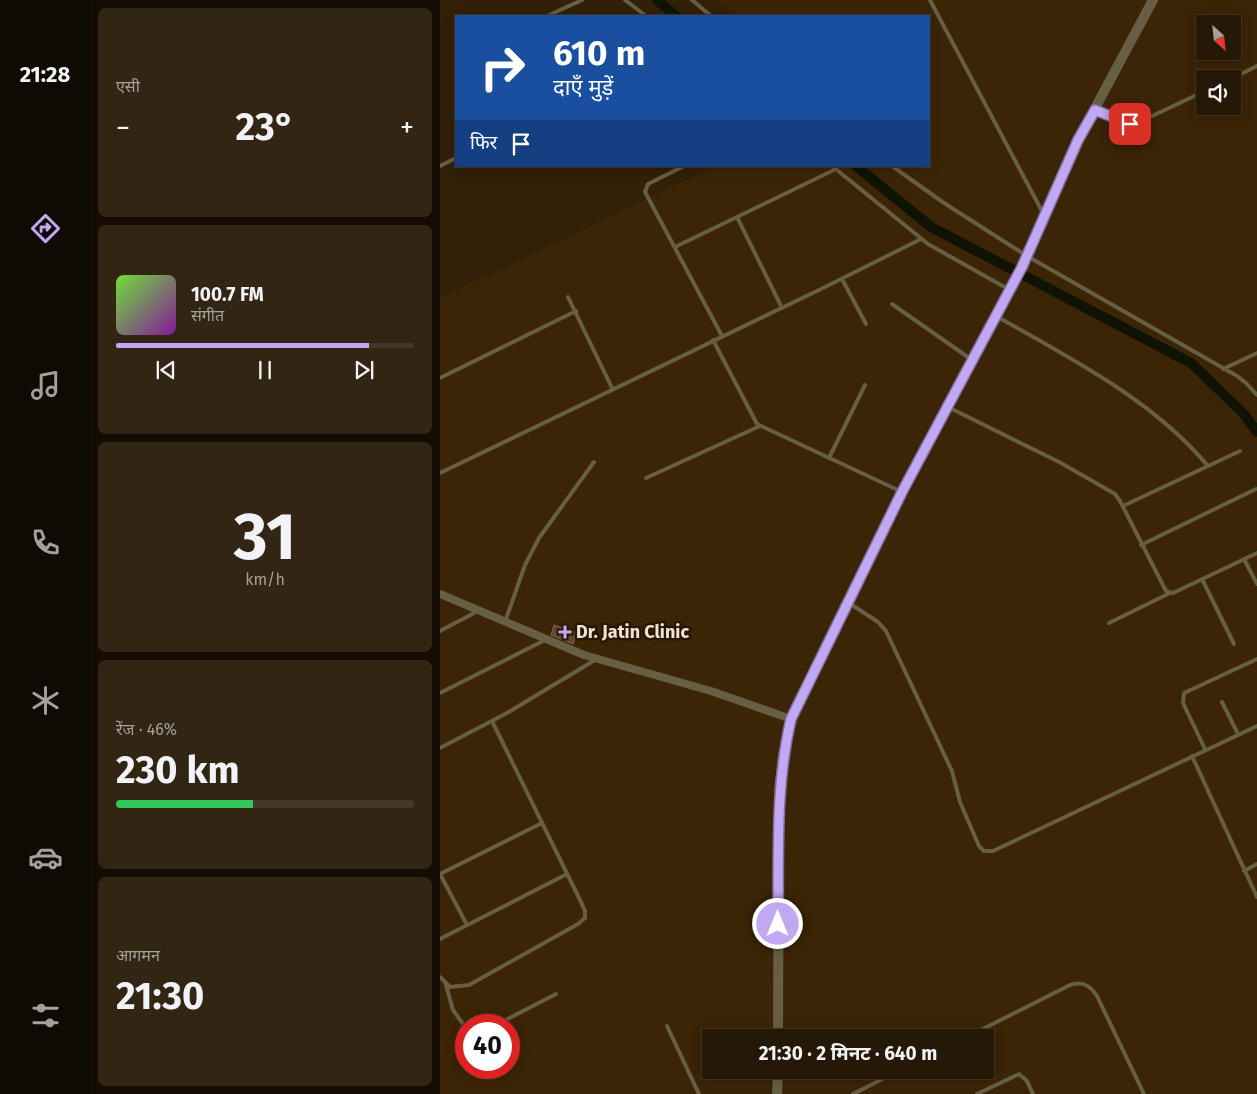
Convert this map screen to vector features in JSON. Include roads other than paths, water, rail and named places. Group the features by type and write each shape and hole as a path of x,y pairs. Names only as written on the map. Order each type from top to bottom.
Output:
{"street":[{"path":"778,1029 779,791 783,755 791,719 902,492 1022,267 1078,140 1153,0"},
{"path":"440,594 546,640 597,659 711,691 791,719"},
{"path":"777,1094 778,1079"}],"lane":[{"path":"548,15 582,0"},
{"path":"625,0 645,15"},
{"path":"692,0 710,15"},
{"path":"930,0 1045,216"},
{"path":"1241,74 1257,66"},
{"path":"1095,110 1133,125 1196,95"},
{"path":"440,166 455,158"},
{"path":"682,167 648,184 645,189 722,336"},
{"path":"893,167 944,203 1027,256 1246,382 1257,395"},
{"path":"675,247 834,168 921,239 1011,288"},
{"path":"737,217 782,308"},
{"path":"440,472 842,279 921,239"},
{"path":"842,279 866,324"},
{"path":"568,296 612,388"},
{"path":"892,304 972,361"},
{"path":"440,378 576,312"},
{"path":"996,316 1071,359 1127,395 1188,444 1208,466"},
{"path":"713,340 749,413 760,426 902,492"},
{"path":"1223,369 1257,352"},
{"path":"829,458 865,385"},
{"path":"948,406 1094,481 1115,494 1123,506 1164,589 1170,593"},
{"path":"646,478 760,426"},
{"path":"1123,506 1240,451"},
{"path":"505,622 525,565 539,538 594,462"},
{"path":"1141,545 1256,489"},
{"path":"1109,623 1257,553"},
{"path":"1244,559 1257,584"},
{"path":"1202,579 1234,644"},
{"path":"848,602 878,622 886,631 952,771 960,802 984,851 993,851 1257,726"},
{"path":"440,631 478,611"},
{"path":"440,693 546,640"},
{"path":"440,748 492,721 597,659"},
{"path":"1205,749 1183,703 1184,693 1257,659"},
{"path":"1222,702 1238,734"},
{"path":"446,985 455,988 468,985 582,922 585,918 585,911 492,721"},
{"path":"1192,756 1257,898"},
{"path":"467,925 440,874 542,823"},
{"path":"1244,871 1257,864"},
{"path":"440,939 567,874"},
{"path":"440,977 446,985 456,1014"},
{"path":"983,1029 1070,985 1076,983 1087,985 1097,996 1144,1094"},
{"path":"517,1014 556,994"},
{"path":"667,1026 699,1094"},
{"path":"977,1094 1016,1074 1024,1078 1033,1094"},
{"path":"853,1094 882,1079"}],"waterway":[{"path":"657,0 675,15"},
{"path":"857,167 931,227 1191,363 1244,414 1257,432"}],"place":[{"name":"Dr. Jatin Clinic","path":"565,632"}]}
